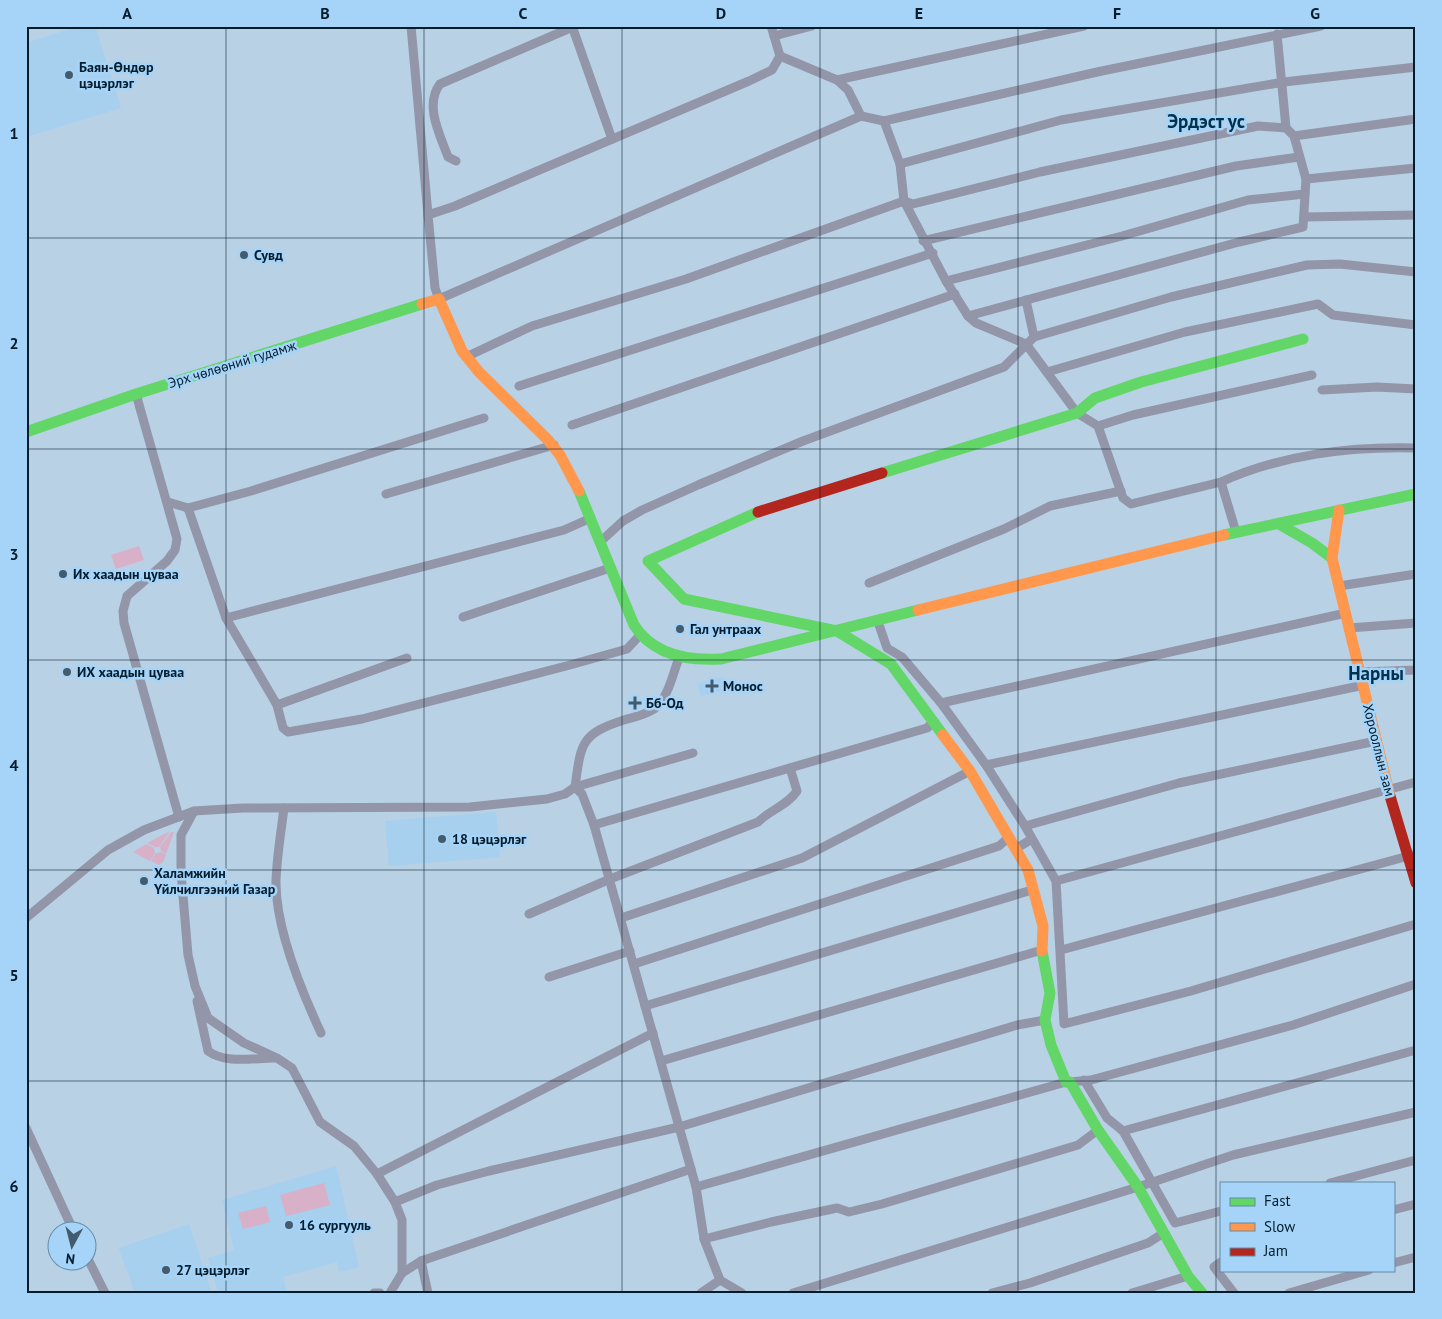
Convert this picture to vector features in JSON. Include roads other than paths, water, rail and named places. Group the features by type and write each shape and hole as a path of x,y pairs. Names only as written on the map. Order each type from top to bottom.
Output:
{"street":[{"path":"411,26 435,288 439,299 466,356 554,445 570,471 610,568 641,634 666,652 679,658 694,660 721,659 878,622 1236,532 1416,494"},
{"path":"428,216 772,70 780,56 771,26"},
{"path":"774,36 812,26"},
{"path":"838,80 1084,26"},
{"path":"439,299 861,116 884,121 1097,72 1321,26"},
{"path":"456,161 448,157 433,112 436,90 440,84 573,27 612,139"},
{"path":"968,316 1239,242 1303,227 1306,179 1294,136 1286,128 1277,34"},
{"path":"780,56 838,80 848,90 861,116"},
{"path":"900,164 1061,120 1282,82 1416,67"},
{"path":"1294,136 1416,120"},
{"path":"884,121 900,164 904,201 923,241 932,253 946,281 968,316 976,323 1026,344 1077,413 1098,426 1123,498 1131,504 1221,482 1244,472 1330,452 1360,447 1416,448"},
{"path":"466,356 532,326 686,280 904,201 914,204 1040,172 1258,126 1286,128"},
{"path":"923,241 1236,166 1299,157"},
{"path":"1306,179 1416,168"},
{"path":"946,281 1122,236 1248,200 1305,194"},
{"path":"1304,217 1416,215"},
{"path":"519,386 932,253"},
{"path":"600,542 623,521 642,510 698,485 803,441 1004,367 1034,337 1171,297 1307,265 1340,264 1416,272"},
{"path":"572,425 955,294"},
{"name":"Эрх чөлөөний гудамж","path":"26,432 136,394 439,299"},
{"path":"1026,300 1034,337"},
{"path":"1047,372 1185,332 1318,304 1333,315 1416,325"},
{"path":"1202,1293 1188,1276 1162,1234 1138,1187 1098,1130 1068,1082 1051,1045 1045,1020 1050,993 1042,950 1043,926 1028,870 970,771 891,664 837,631 684,599 648,561 754,513 1077,413 1095,398 1141,382 1303,339"},
{"path":"1098,426 1133,415 1312,375"},
{"path":"1322,390 1377,387 1416,390"},
{"path":"136,394 176,529 175,550 167,561 128,596 123,610 128,643 179,816"},
{"path":"168,502 188,508 251,491 484,418"},
{"path":"386,494 554,445"},
{"path":"1221,482 1236,532"},
{"path":"869,583 1004,529 1050,506 1121,491"},
{"path":"188,508 226,618 277,705 283,728 288,732 362,719 570,665 627,649 641,634"},
{"name":"Хорооллын зам","path":"1339,510 1332,558 1388,788 1412,855 1416,883"},
{"path":"226,618 564,530 591,518"},
{"path":"1279,524 1312,543 1332,558"},
{"path":"463,617 610,568"},
{"path":"1340,586 1416,574"},
{"path":"940,703 1346,613"},
{"path":"878,622 887,648 902,657 940,703 986,765 1025,826 1056,881 1064,1024 1190,992 1416,924"},
{"path":"1349,628 1416,623"},
{"path":"277,705 407,658"},
{"path":"575,787 579,754 584,742 593,732 603,726 654,709 666,692 679,658"},
{"path":"1361,672 1416,670"},
{"path":"986,765 1364,686"},
{"path":"594,825 927,728 934,721"},
{"path":"1025,826 1178,783 1376,741"},
{"path":"26,918 108,850 144,830 194,811 244,808 470,807 547,799 565,794 575,787 693,753"},
{"path":"529,914 758,822 768,812 792,799 797,792 790,768"},
{"path":"620,918 802,858 970,771"},
{"path":"1056,881 1388,788 1416,782"},
{"path":"575,787 582,794 594,825 634,964 696,1187 704,1239 720,1280 742,1293"},
{"path":"284,808 276,880 278,903 298,983 321,1033"},
{"path":"194,811 182,835 181,872 188,955 208,1051 223,1059 277,1058"},
{"path":"634,964 998,846 1008,838"},
{"path":"1015,849 1032,839"},
{"path":"1061,950 1412,855"},
{"path":"645,1006 1032,890"},
{"path":"661,1062 1042,950"},
{"path":"549,977 630,952"},
{"path":"696,1187 1068,1082 1084,1080 1293,1024 1416,984"},
{"path":"195,986 208,1018 244,1044 277,1058 292,1068 320,1122 354,1146 377,1174 395,1202 402,1220 402,1273"},
{"path":"395,1202 438,1185 480,1173 679,1127 1017,1025 1045,1020"},
{"path":"377,1174 653,1033"},
{"path":"1123,1131 1416,1050"},
{"path":"1084,1080 1107,1118 1123,1131 1175,1223 1220,1211"},
{"path":"793,1293 1138,1187 1233,1155 1416,1112"},
{"path":"26,1128 69,1222"},
{"path":"704,1239 837,1208 849,1212 882,1204 1078,1145 1098,1130"},
{"path":"1334,1182 1416,1160"},
{"path":"390,1293 402,1273 422,1261 691,1169"},
{"path":"1394,1210 1416,1204"},
{"path":"992,1293 1030,1283 1148,1243 1162,1234"},
{"path":"1394,1263 1416,1257"},
{"path":"422,1261 428,1293"},
{"path":"1220,1263 1214,1267 1234,1293"},
{"path":"94,1272 105,1293"},
{"path":"1289,1293 1362,1272"},
{"path":"1132,1293 1188,1276"},
{"path":"701,1293 720,1280"},
{"path":"374,1293 380,1293"}],"place":[{"name":"Баян-Өндөр цэцэрлэг","path":"69,75"},
{"name":"Сувд","path":"244,255"},
{"name":"Их хаадын цуваа","path":"63,574"},
{"name":"Гал унтраах","path":"680,629"},
{"name":"ИХ хаадын цуваа","path":"67,672"},
{"name":"Монос","path":"712,686"},
{"name":"Бб-Од","path":"635,703"},
{"name":"18 цэцэрлэг","path":"442,839"},
{"name":"Халамжийн Үйлчилгээний Газар","path":"144,881"},
{"name":"16 сургууль","path":"289,1225"},
{"name":"27 цэцэрлэг","path":"166,1270"}],"district":[{"name":"Эрдэст ус","path":"1206,121"},
{"name":"Нарны","path":"1376,673"}]}
